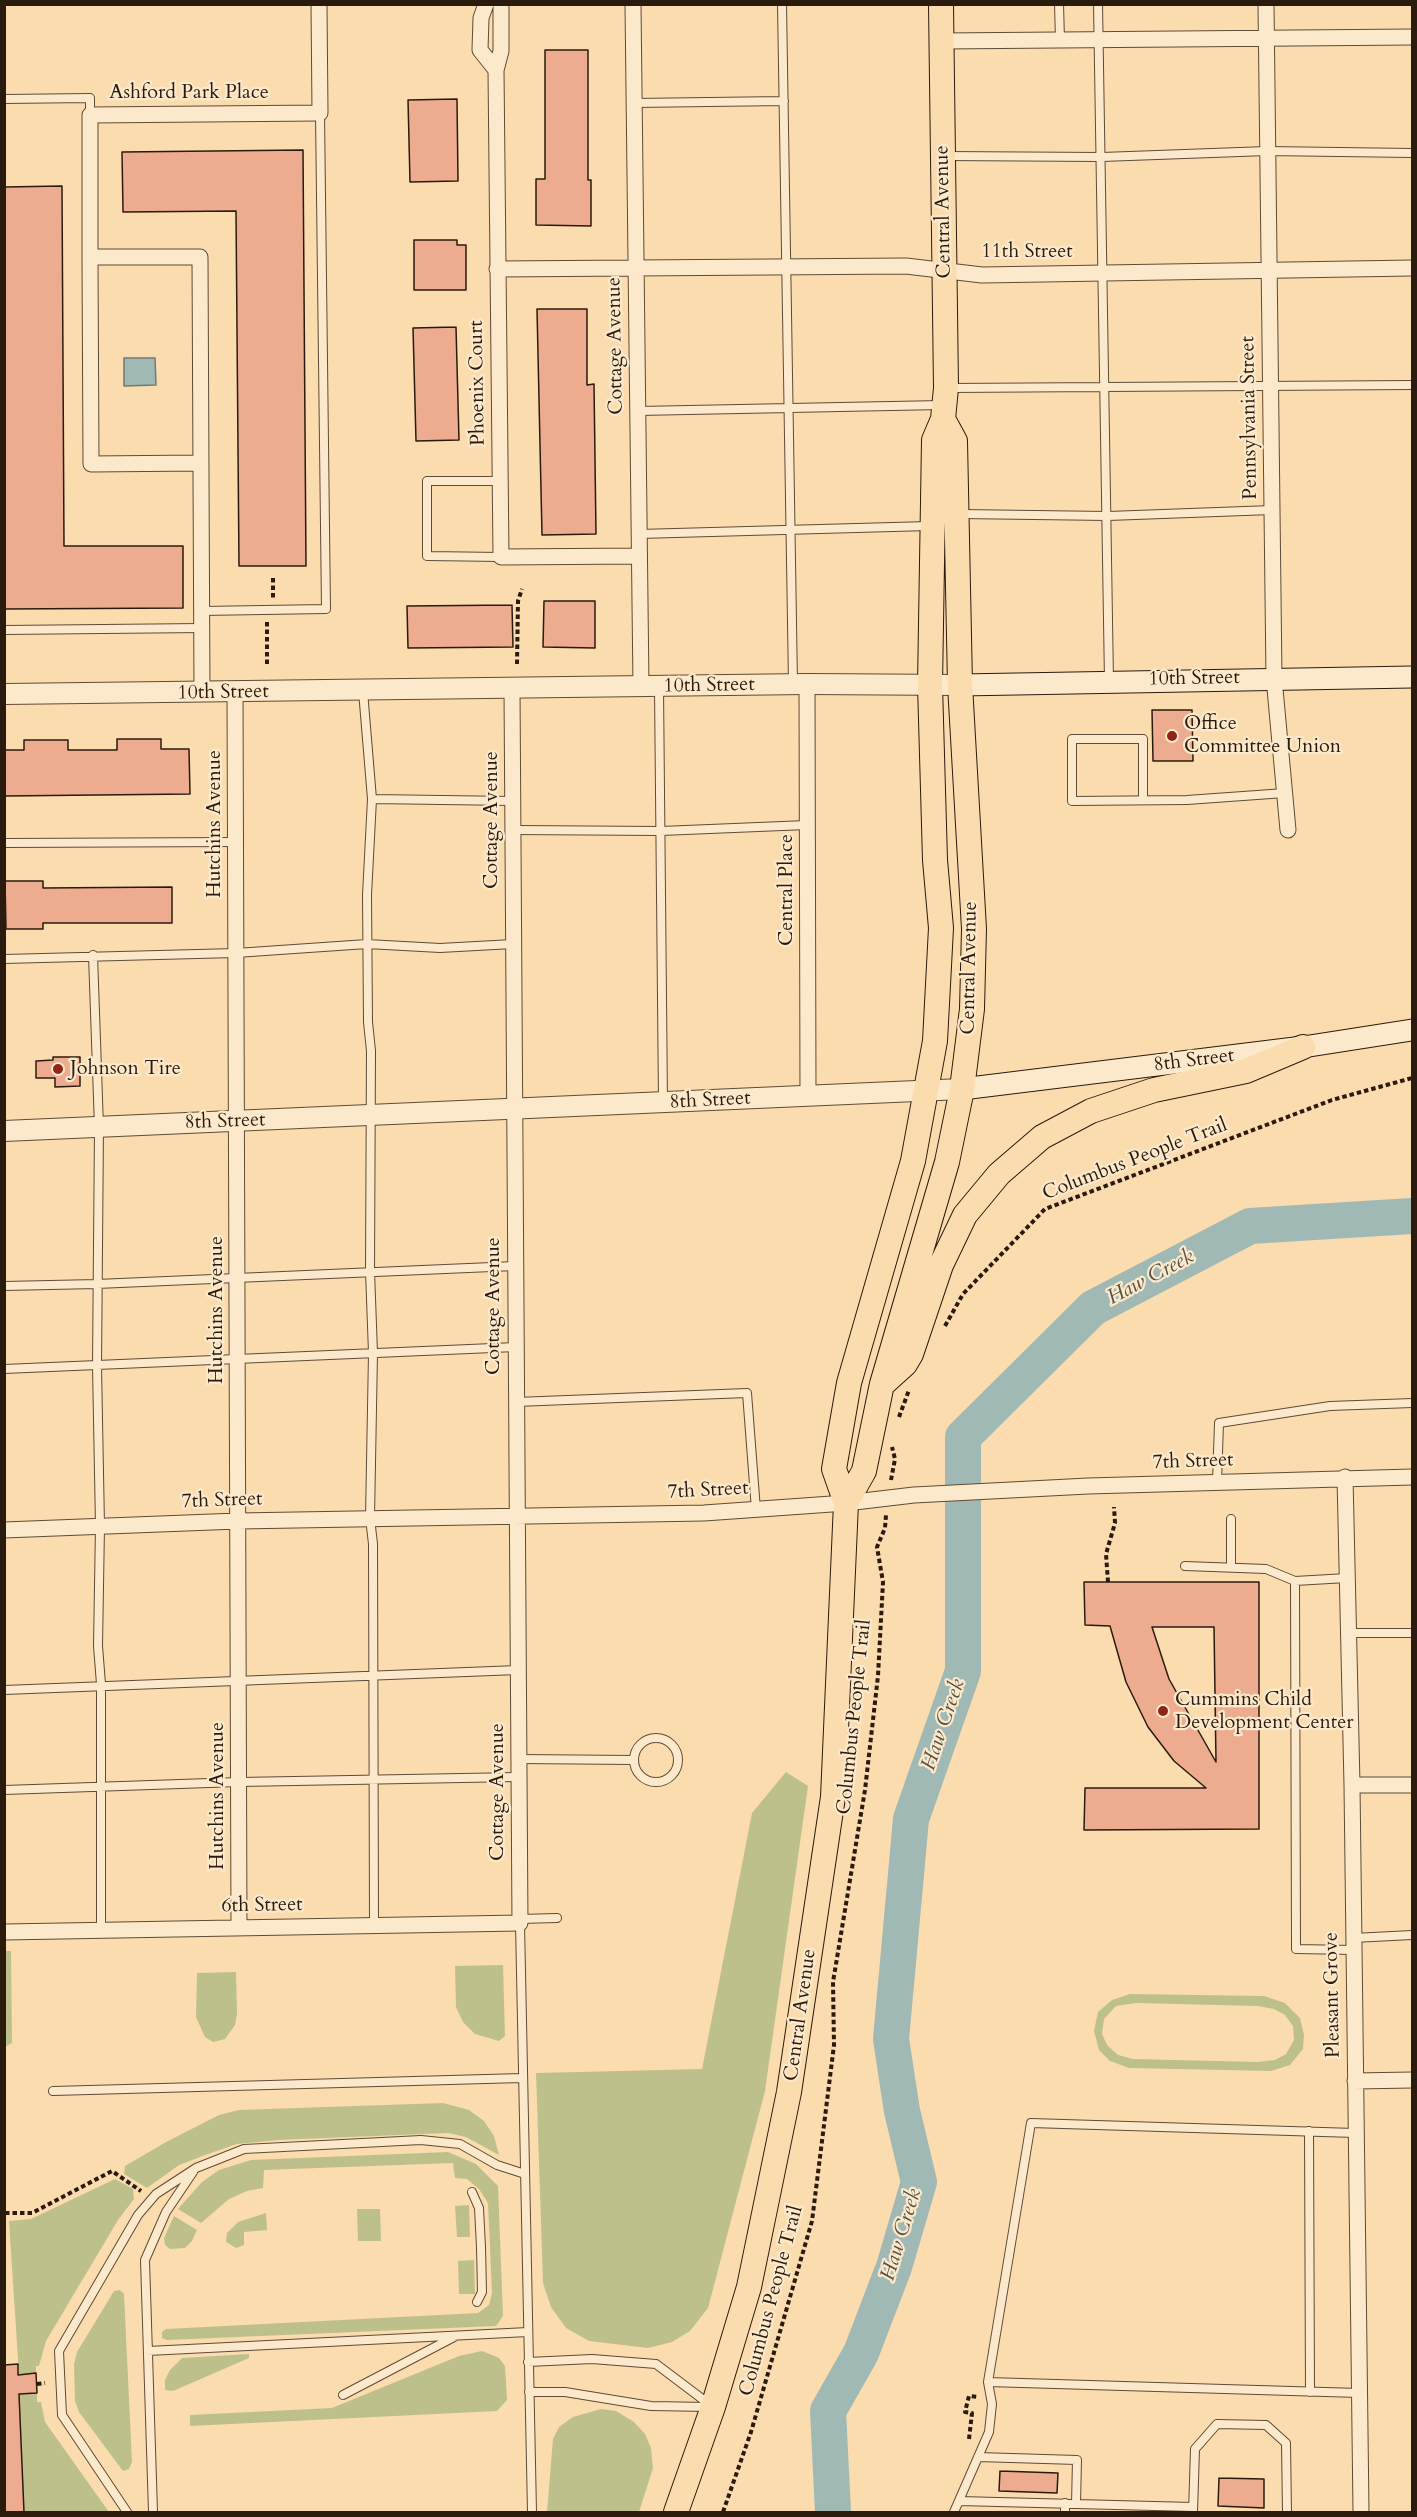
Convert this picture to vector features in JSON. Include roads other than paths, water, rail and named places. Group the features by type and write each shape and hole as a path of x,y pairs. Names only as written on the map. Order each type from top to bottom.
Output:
{"main road":[{"name":"Central Avenue","path":"676,2512 713,2407 749,2288 789,2092 831,1809 846,1503 834,1469 849,1383 900,1212 927,1091 936,1030 940,958 930,685 934,440 944,404 945,270 941,4"},
{"name":"Central Avenue","path":"846,1503 864,1471 882,1384 936,1203 962,1089 972,1009 974,929 960,685 955,441 944,404"},
{"name":"10th Street","path":"960,685 1413,677"},
{"name":"8th Street","path":"962,1089 1373,1038 1413,1030"},
{"path":"882,1384 905,1364 911,1354 941,1264 965,1215 999,1174 1042,1137 1091,1111 1154,1090 1246,1071 1303,1047"}],"street":[{"path":"320,4 320,113"},
{"path":"486,4 481,18 480,50 496,70"},
{"name":"Phoenix Court","path":"501,4 501,51 496,70 501,557"},
{"name":"Cottage Avenue","path":"633,4 639,556 650,687"},
{"name":"Pennsylvania Street","path":"1266,4 1274,678 1288,830"},
{"path":"941,41 1413,37"},
{"name":"Ashford Park Place","path":"200,463 91,464 90,115 320,113"},
{"path":"90,257 200,256 202,693"},
{"name":"11th Street","path":"497,269 906,266 982,275 1413,268"},
{"path":"501,557 639,556"},
{"name":"10th Street","path":"4,694 235,693 800,684 960,685"},
{"name":"Central Place","path":"800,684 807,825 808,1097"},
{"name":"Cottage Avenue","path":"512,689 519,1921"},
{"name":"Hutchins Avenue","path":"235,693 239,1927"},
{"name":"8th Street","path":"4,1131 962,1089"},
{"name":"Pleasant Grove","path":"1345,1478 1352,1785 1361,2512"},
{"name":"7th Street","path":"4,1530 238,1521 516,1515 704,1514 846,1503 914,1495 1088,1486 1413,1478"},
{"path":"1352,1785 1413,1785"},
{"name":"6th Street","path":"4,1932 519,1921"},
{"path":"1354,2081 1413,2080"}],"lane":[{"path":"782,4 790,529 800,684"},
{"path":"1059,4 1060,40"},
{"path":"1098,4 1109,681"},
{"path":"4,99 90,98 90,115"},
{"path":"634,103 784,100"},
{"path":"201,611 326,609 320,113"},
{"path":"943,156 1102,157 1267,151 1413,153"},
{"path":"638,411 944,404 1105,388 1413,385"},
{"path":"500,481 426,481 427,556 501,557"},
{"path":"956,514 1108,516 1272,510"},
{"path":"639,534 933,526"},
{"path":"4,630 202,628"},
{"path":"650,687 661,831 663,1103"},
{"path":"363,691 372,799 368,842 367,944 373,1353 370,1518 373,1544 374,1925"},
{"path":"1143,800 1143,739 1072,739 1072,801 1187,800 1285,793"},
{"path":"372,799 512,801"},
{"path":"513,830 661,831 807,825"},
{"path":"4,843 236,842"},
{"path":"4,959 236,953 367,944 440,948 513,944"},
{"path":"93,955 99,1127 96,1366 100,1526 98,1646 101,1684 101,1931"},
{"path":"4,1286 515,1266"},
{"path":"4,1368 516,1347"},
{"path":"516,1402 747,1394 756,1509"},
{"path":"1217,1482 1219,1423 1330,1406 1413,1403"},
{"path":"1231,1519 1231,1566"},
{"path":"1185,1566 1266,1569 1295,1581 1347,1578"},
{"path":"1295,1581 1296,1948 1353,1944 1413,1935"},
{"path":"1349,1633 1413,1633"},
{"path":"4,1690 101,1684 518,1670"},
{"path":"659,1738 672,1745 678,1759 678,1766 670,1777 657,1782 644,1778 635,1767 634,1760 639,1746 659,1738"},
{"path":"518,1760 634,1760"},
{"path":"4,1790 239,1782 518,1777"},
{"path":"532,2512 519,1921 557,1918"},
{"path":"53,2091 522,2078"},
{"path":"954,2512 989,2432 992,2404 988,2382 1031,2123 1355,2133"},
{"path":"1309,2131 1310,2392"},
{"path":"127,2512 62,2415 60,2351 138,2215 156,2194 196,2168 244,2149 421,2140 460,2144 497,2165 525,2174"},
{"path":"153,2512 145,2260 166,2212 196,2168"},
{"path":"472,2192 479,2208 482,2292 477,2302"},
{"path":"148,2351 528,2332"},
{"path":"344,2395 456,2336"},
{"path":"528,2362 592,2359 656,2364 713,2407"},
{"path":"988,2382 1359,2393"},
{"path":"529,2392 565,2392 651,2406 713,2407"},
{"path":"959,2501 1065,2503 1193,2510 1195,2449 1217,2424 1266,2425 1286,2443 1287,2512"},
{"path":"978,2457 1077,2460 1076,2504"},
{"path":"1065,2503 1065,2512"}],"water":[{"path":"124,358 155,358 156,385 124,386"}],"waterway":[{"name":"Haw Creek","path":"833,2512 828,2411 861,2353 894,2267 919,2182 902,2111 891,2039 911,1819 963,1671 963,1437 1093,1308 1250,1226 1412,1216"}],"place":[{"name":"Office Committee Union","path":"1172,736"},
{"name":"Johnson Tire","path":"58,1069"},
{"name":"Cummins Child Development Center","path":"1163,1711"}]}
